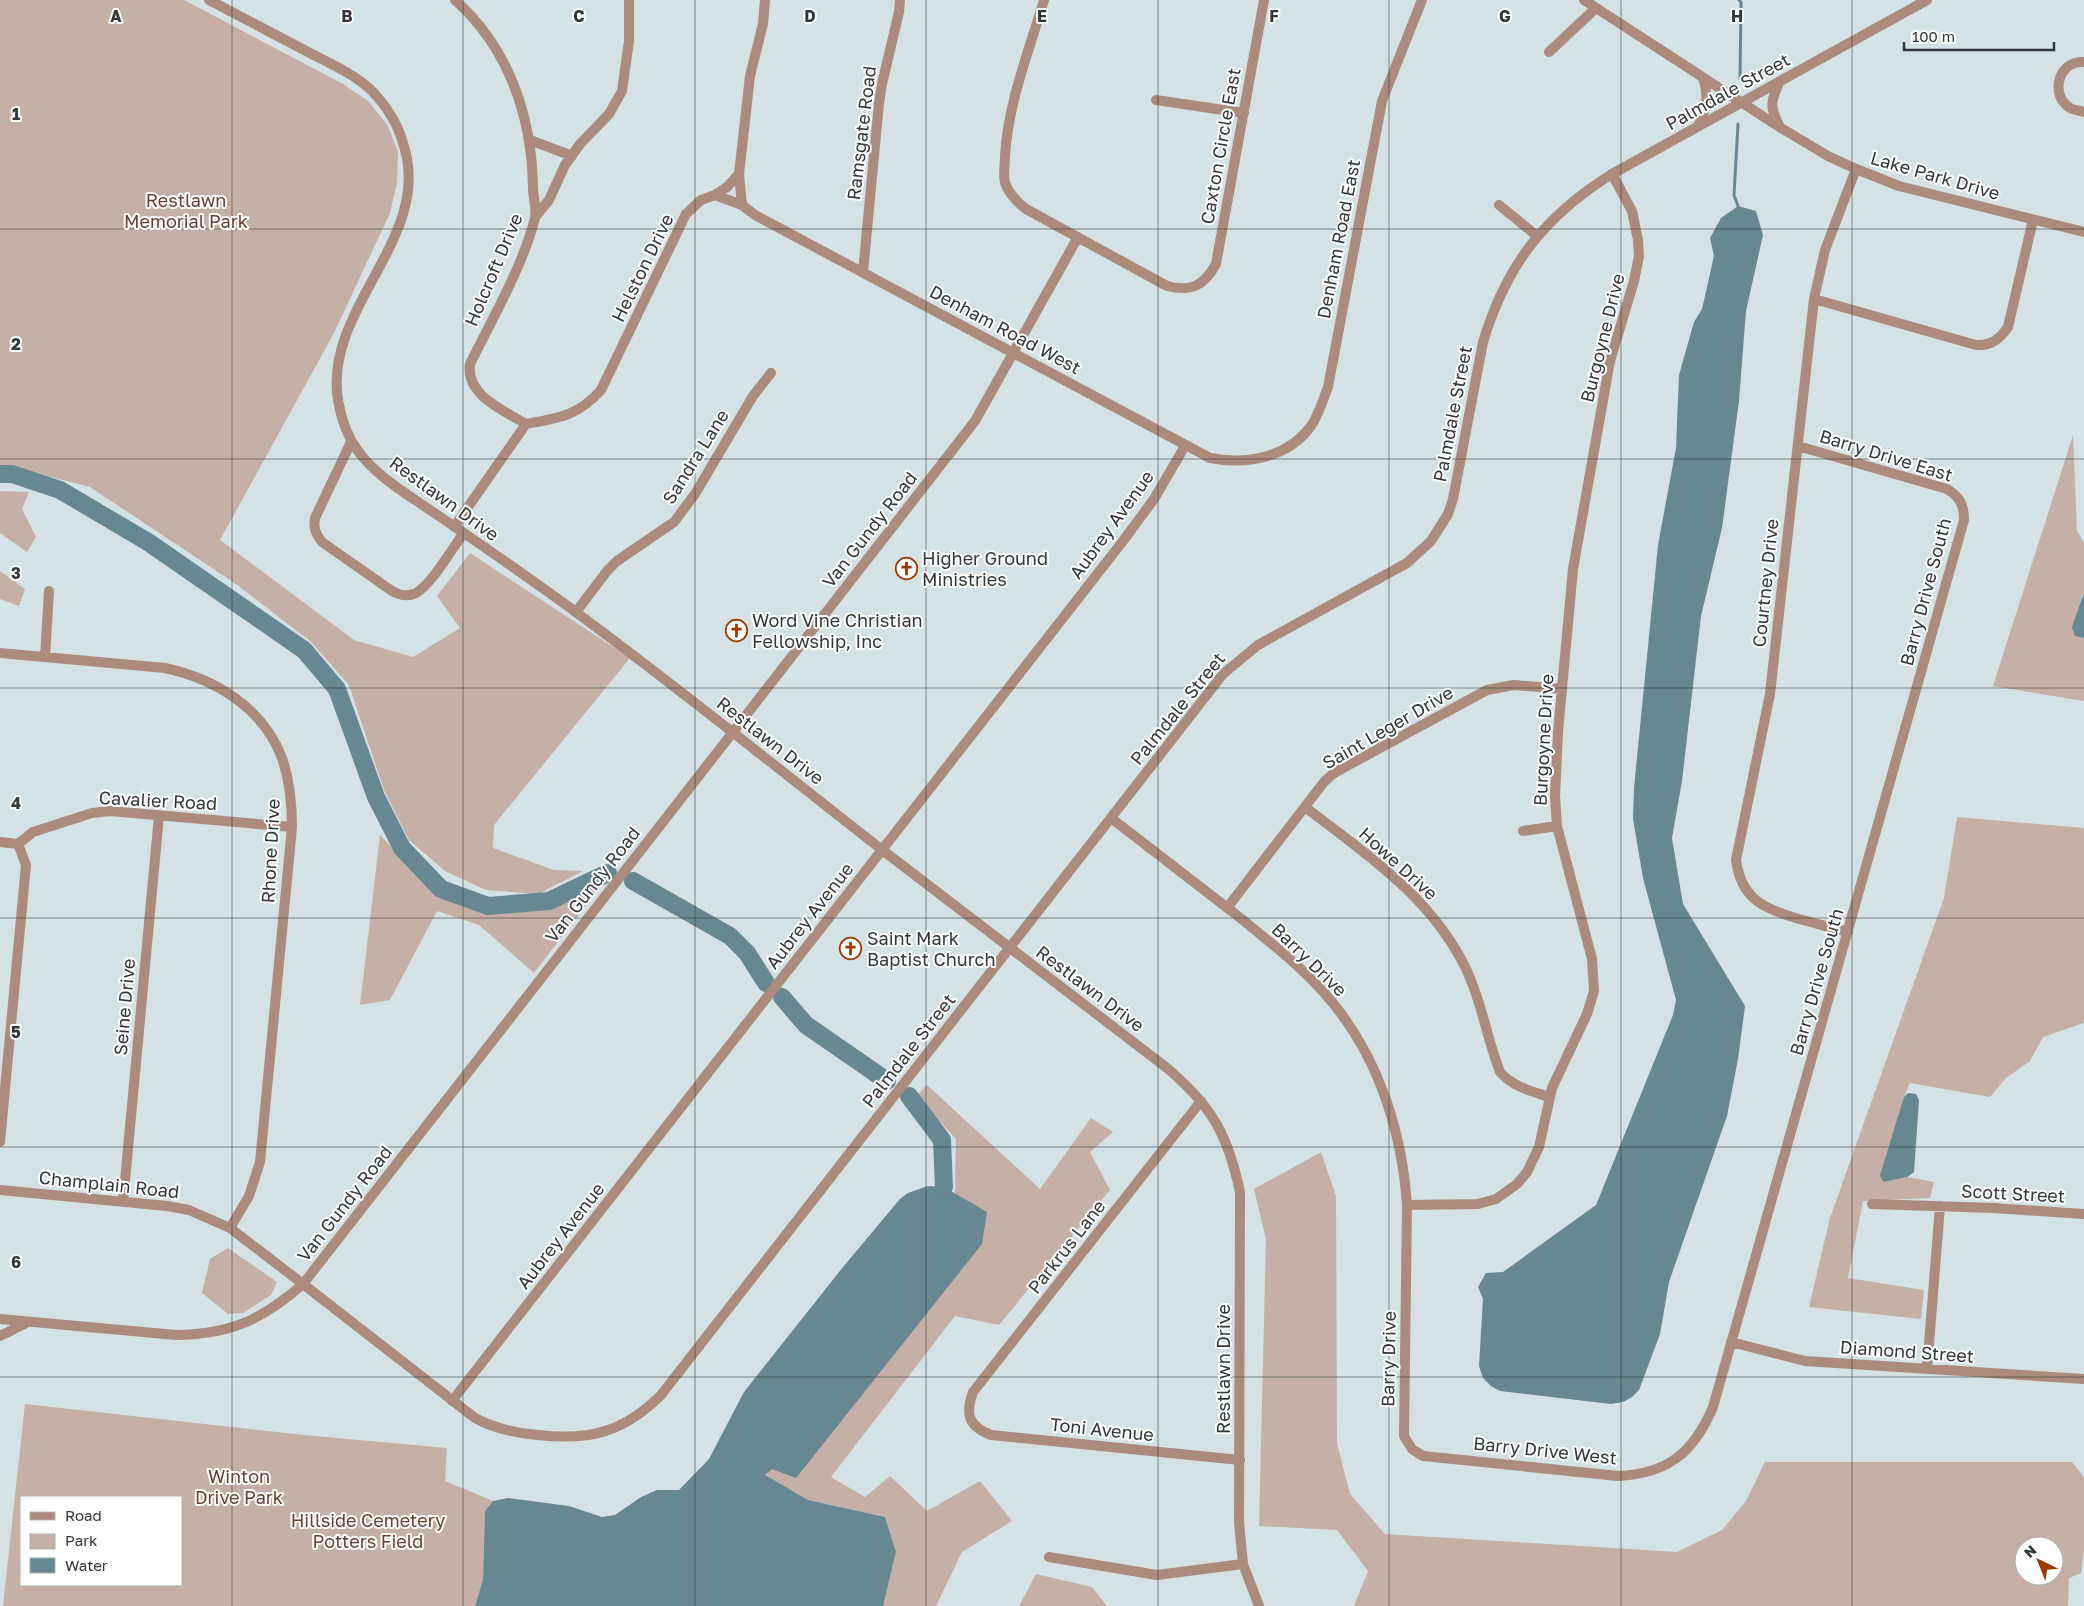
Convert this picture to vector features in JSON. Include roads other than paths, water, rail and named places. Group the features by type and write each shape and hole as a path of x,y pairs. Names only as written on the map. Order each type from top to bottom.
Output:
{"street":[{"name":"Restlawn Drive","path":"209,0 360,81 372,91 393,118 406,151 408,191 398,227 348,330 340,352 337,392 344,426 351,442 362,456 374,468 454,527 576,612 1009,948 1167,1068 1201,1101 1220,1128 1226,1142 1240,1192 1239,1522 1243,1564 1259,1606"},
{"name":"Holcroft Drive","path":"455,0 490,40 509,73 524,114 530,140 536,216 518,263 470,364 469,371 474,386 480,394 526,424"},
{"path":"536,216 549,200 565,166 610,114 622,91 629,42 629,0"},
{"path":"715,195 742,206 739,174 750,76 763,24 765,0"},
{"name":"Ramsgate Road","path":"862,272 879,103 900,12 900,0"},
{"path":"1044,0 1014,99 1006,137 1004,174 1006,183 1016,201 1026,209 1078,237"},
{"name":"Caxton Circle East","path":"1078,237 1167,286 1180,289 1193,288 1210,274 1216,264 1264,0"},
{"name":"Denham Road East","path":"1260,459 1275,454 1301,437 1318,414 1328,387 1382,101 1422,0"},
{"name":"Lake Park Drive","path":"1584,0 1781,128 1828,156 1856,169 1899,186 2084,232"},
{"name":"Palmdale Street","path":"452,1401 475,1418 499,1430 557,1438 592,1436 634,1418 648,1408 667,1387 1217,681 1234,663 1258,646 1390,574 1407,563 1431,540 1448,514 1453,499 1483,342 1490,318 1512,271 1537,236 1552,219 1580,195 1612,174 1927,0"},
{"path":"1549,52 1596,8"},
{"path":"2084,62 2079,62 2064,70 2057,86 2064,102 2071,108 2084,112"},
{"path":"1698,126 1705,113 1707,102 1708,92 1703,78"},
{"path":"1780,81 1772,104 1773,113 1781,128"},
{"path":"1156,100 1244,113"},
{"path":"530,140 572,156"},
{"name":"Courtney Drive","path":"1848,932 1771,911 1759,903 1743,884 1736,860 1770,694 1814,299 1825,250 1856,169"},
{"name":"Helston Drive","path":"526,424 573,413 583,408 601,390 686,214 701,200 715,195 727,187 739,174"},
{"name":"Burgoyne Drive","path":"1407,1204 1478,1204 1496,1199 1512,1189 1528,1172 1538,1147 1549,1097 1560,1068 1591,1005 1595,978 1592,958 1557,826 1555,796 1573,569 1610,361 1634,281 1639,256 1632,211 1612,174"},
{"path":"1499,205 1537,236"},
{"name":"Denham Road West","path":"742,206 755,215 1185,446 1210,458 1228,462 1245,462 1260,459"},
{"path":"1814,299 1976,345 1994,342 2003,335 2008,326 2033,220"},
{"name":"Van Gundy Road","path":"0,1319 176,1336 196,1335 231,1328 265,1314 303,1284 975,421 1078,237"},
{"name":"Sandra Lane","path":"576,612 607,571 618,561 674,522 695,494 753,396 771,373"},
{"path":"454,527 526,424"},
{"path":"351,442 315,518 316,534 322,542 392,591 399,595 410,595 425,586 464,534"},
{"name":"Aubrey Avenue","path":"452,1401 1123,540 1154,499 1185,446"},
{"name":"Barry Drive East","path":"1798,446 1947,489 1961,501"},
{"name":"Barry Drive South","path":"1674,1460 1697,1439 1713,1407 1964,520 1964,510 1961,501"},
{"path":"45,657 49,591"},
{"name":"Rhone Drive","path":"0,653 165,668 186,672 206,680 239,700 264,726 282,758 292,801 292,827 260,1162 249,1196 230,1228"},
{"name":"Saint Leger Drive","path":"1227,908 1324,782 1334,774 1488,690 1514,685 1562,689"},
{"name":"Howe Drive","path":"1305,807 1390,873 1426,909 1443,930 1467,970 1478,998 1500,1072 1515,1085 1549,1097"},
{"name":"Cavalier Road","path":"18,844 33,832 92,813 110,811 292,827"},
{"name":"Seine Drive","path":"123,1202 160,816"},
{"name":"Barry Drive","path":"1111,818 1288,957 1332,1002 1360,1042 1384,1094 1396,1131 1404,1173 1407,1204 1404,1436 1412,1449"},
{"path":"1523,831 1557,826"},
{"path":"0,842 18,844 26,865 0,1142"},
{"name":"Parkrus Lane","path":"969,1417 969,1405 974,1392 1201,1101"},
{"name":"Champlain Road","path":"0,1190 189,1210 230,1228 452,1401"},
{"name":"Scott Street","path":"1872,1204 2084,1214"},
{"path":"1927,1370 1940,1206"},
{"path":"0,1336 30,1322"},
{"name":"Diamond Street","path":"1731,1342 1805,1361 2084,1379"},
{"name":"Toni Avenue","path":"969,1417 981,1431 991,1435 1240,1460"},
{"name":"Barry Drive West","path":"1412,1449 1423,1456 1618,1476 1646,1472 1674,1460"},
{"path":"1049,1557 1157,1575 1243,1564"}],"water":[{"path":"1738,206 1756,211 1763,235 1746,311 1739,401 1722,528 1701,616 1682,781 1672,838 1683,904 1745,1006 1738,1059 1727,1116 1669,1282 1660,1334 1639,1390 1623,1402 1611,1404 1500,1391 1483,1378 1479,1366 1483,1299 1478,1287 1486,1273 1503,1272 1596,1205 1673,1015 1676,1000 1643,878 1633,819 1634,788 1658,545 1676,448 1679,375 1694,322 1702,309 1714,256 1710,238 1721,218"},
{"path":"2084,593 2084,638 2075,636 2072,627"},
{"path":"1908,1093 1916,1094 1919,1100 1914,1172 1907,1177 1884,1182 1880,1176 1881,1172 1904,1097"},
{"path":"928,1186 944,1187 987,1212 982,1244 796,1478 772,1469 765,1475 808,1500 885,1517 896,1552 883,1606 475,1606 483,1579 485,1511 493,1501 508,1498 569,1506 602,1517 615,1515 641,1497 657,1490 679,1490 709,1459 744,1392 843,1267 900,1199 908,1193"}],"waterway":[{"path":"1739,0 1741,2 1740,79"},
{"path":"1738,124 1734,195 1738,206"},
{"path":"0,474 12,474 60,490 148,542 304,650 337,689 376,797 402,848 441,889 488,906 549,901 608,873"},
{"path":"633,881 730,936 747,953 766,983"},
{"path":"782,997 806,1025 887,1081"},
{"path":"909,1096 942,1140 944,1187"}],"place":[{"name":"Higher Ground Ministries","path":"906,569"},
{"name":"Word Vine Christian Fellowship, Inc","path":"736,631"},
{"name":"Saint Mark Baptist Church","path":"851,949"}],"park label":[{"name":"Restlawn Memorial Park","path":"186,211"},
{"name":"Winton Drive Park","path":"239,1487"},
{"name":"Hillside Cemetery Potters Field","path":"368,1531"}]}
